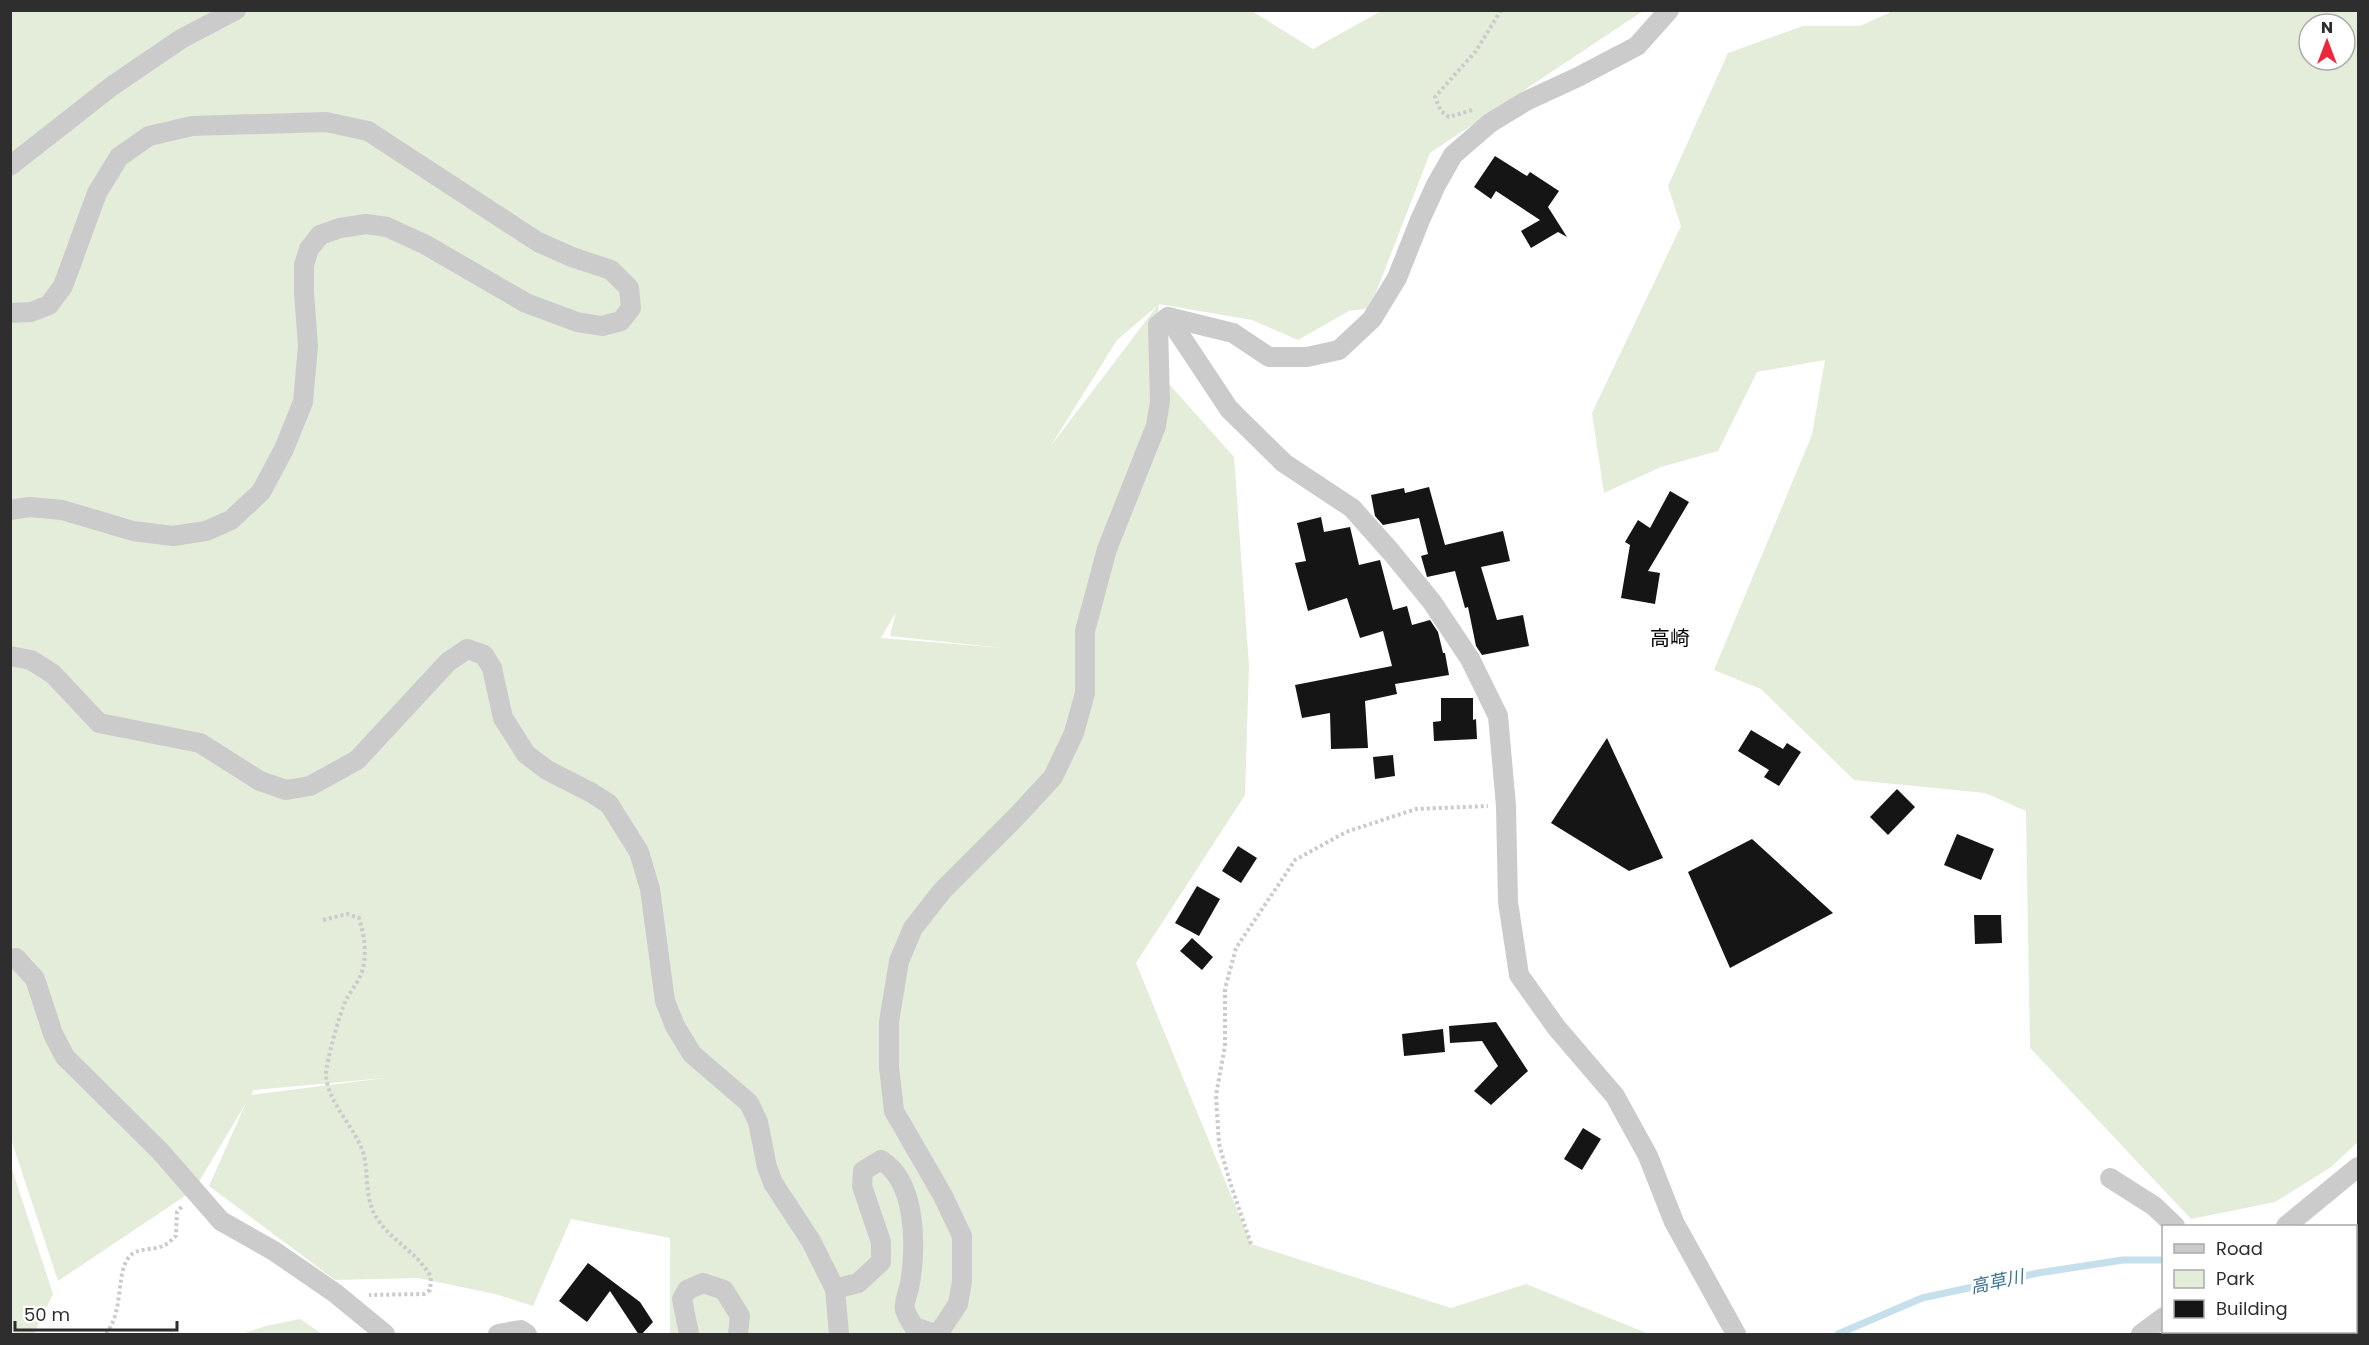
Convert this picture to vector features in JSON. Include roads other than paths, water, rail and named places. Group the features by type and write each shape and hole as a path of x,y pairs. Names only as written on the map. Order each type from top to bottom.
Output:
{"street":[{"path":"10,166 112,86 182,39 236,10"},
{"path":"1168,317 1233,333 1269,357 1307,357 1339,350 1372,319 1398,278 1424,211 1453,155 1490,123 1526,101 1637,46 1669,10"},
{"path":"10,313 30,312 49,305 63,286 97,193 119,157 150,136 192,126 326,122 369,131 538,242 572,257 611,270 629,288 631,308 621,321 602,326 577,322 526,303 426,245 387,227 366,224 340,228 320,235 309,249 304,265 308,346 303,402 284,449 261,492 231,520 206,531 173,536 134,531 62,510 30,507 10,510"},
{"path":"1168,317 1229,409 1284,463 1352,508 1432,602 1470,659 1498,716 1506,806 1508,902 1520,975 1556,1027 1615,1096 1648,1156 1674,1221 1736,1335"},
{"path":"836,1289 858,1282 881,1262 881,1242 862,1186 863,1170 881,1160 893,1167 903,1188 913,1223 915,1244 904,1308 914,1327 936,1335 958,1304 962,1281 962,1236 943,1196 894,1111 889,1067 889,1022 899,961 913,928 942,891 1053,777 1074,733 1085,693 1085,631 1098,580 1107,549 1156,426 1160,401 1158,325 1168,317"},
{"path":"10,656 30,660 53,674 99,723 200,743 260,781 286,790 310,786 357,760 448,662 467,649 484,655 492,668 502,718 526,754 547,770 609,804 639,852 650,889 665,1001 675,1026 692,1054 749,1103 758,1122 767,1167 773,1184 811,1241 836,1289 840,1335"},
{"path":"10,960 16,958 35,979 53,1034 64,1057 160,1151 221,1221 274,1251 335,1293 385,1335"},
{"path":"2288,1225 2358,1167"},
{"path":"2110,1178 2154,1206 2173,1225"},
{"path":"689,1335 682,1299 687,1290 703,1283 724,1290 740,1316 738,1335"},
{"path":"2141,1335 2162,1318"},
{"path":"498,1335 522,1330 527,1335"}],"waterway":[{"name":"高草川","path":"1838,1334 1922,1298 2038,1273 2123,1260 2162,1260"}],"district":[{"name":"高崎","path":"1670,638"}]}
